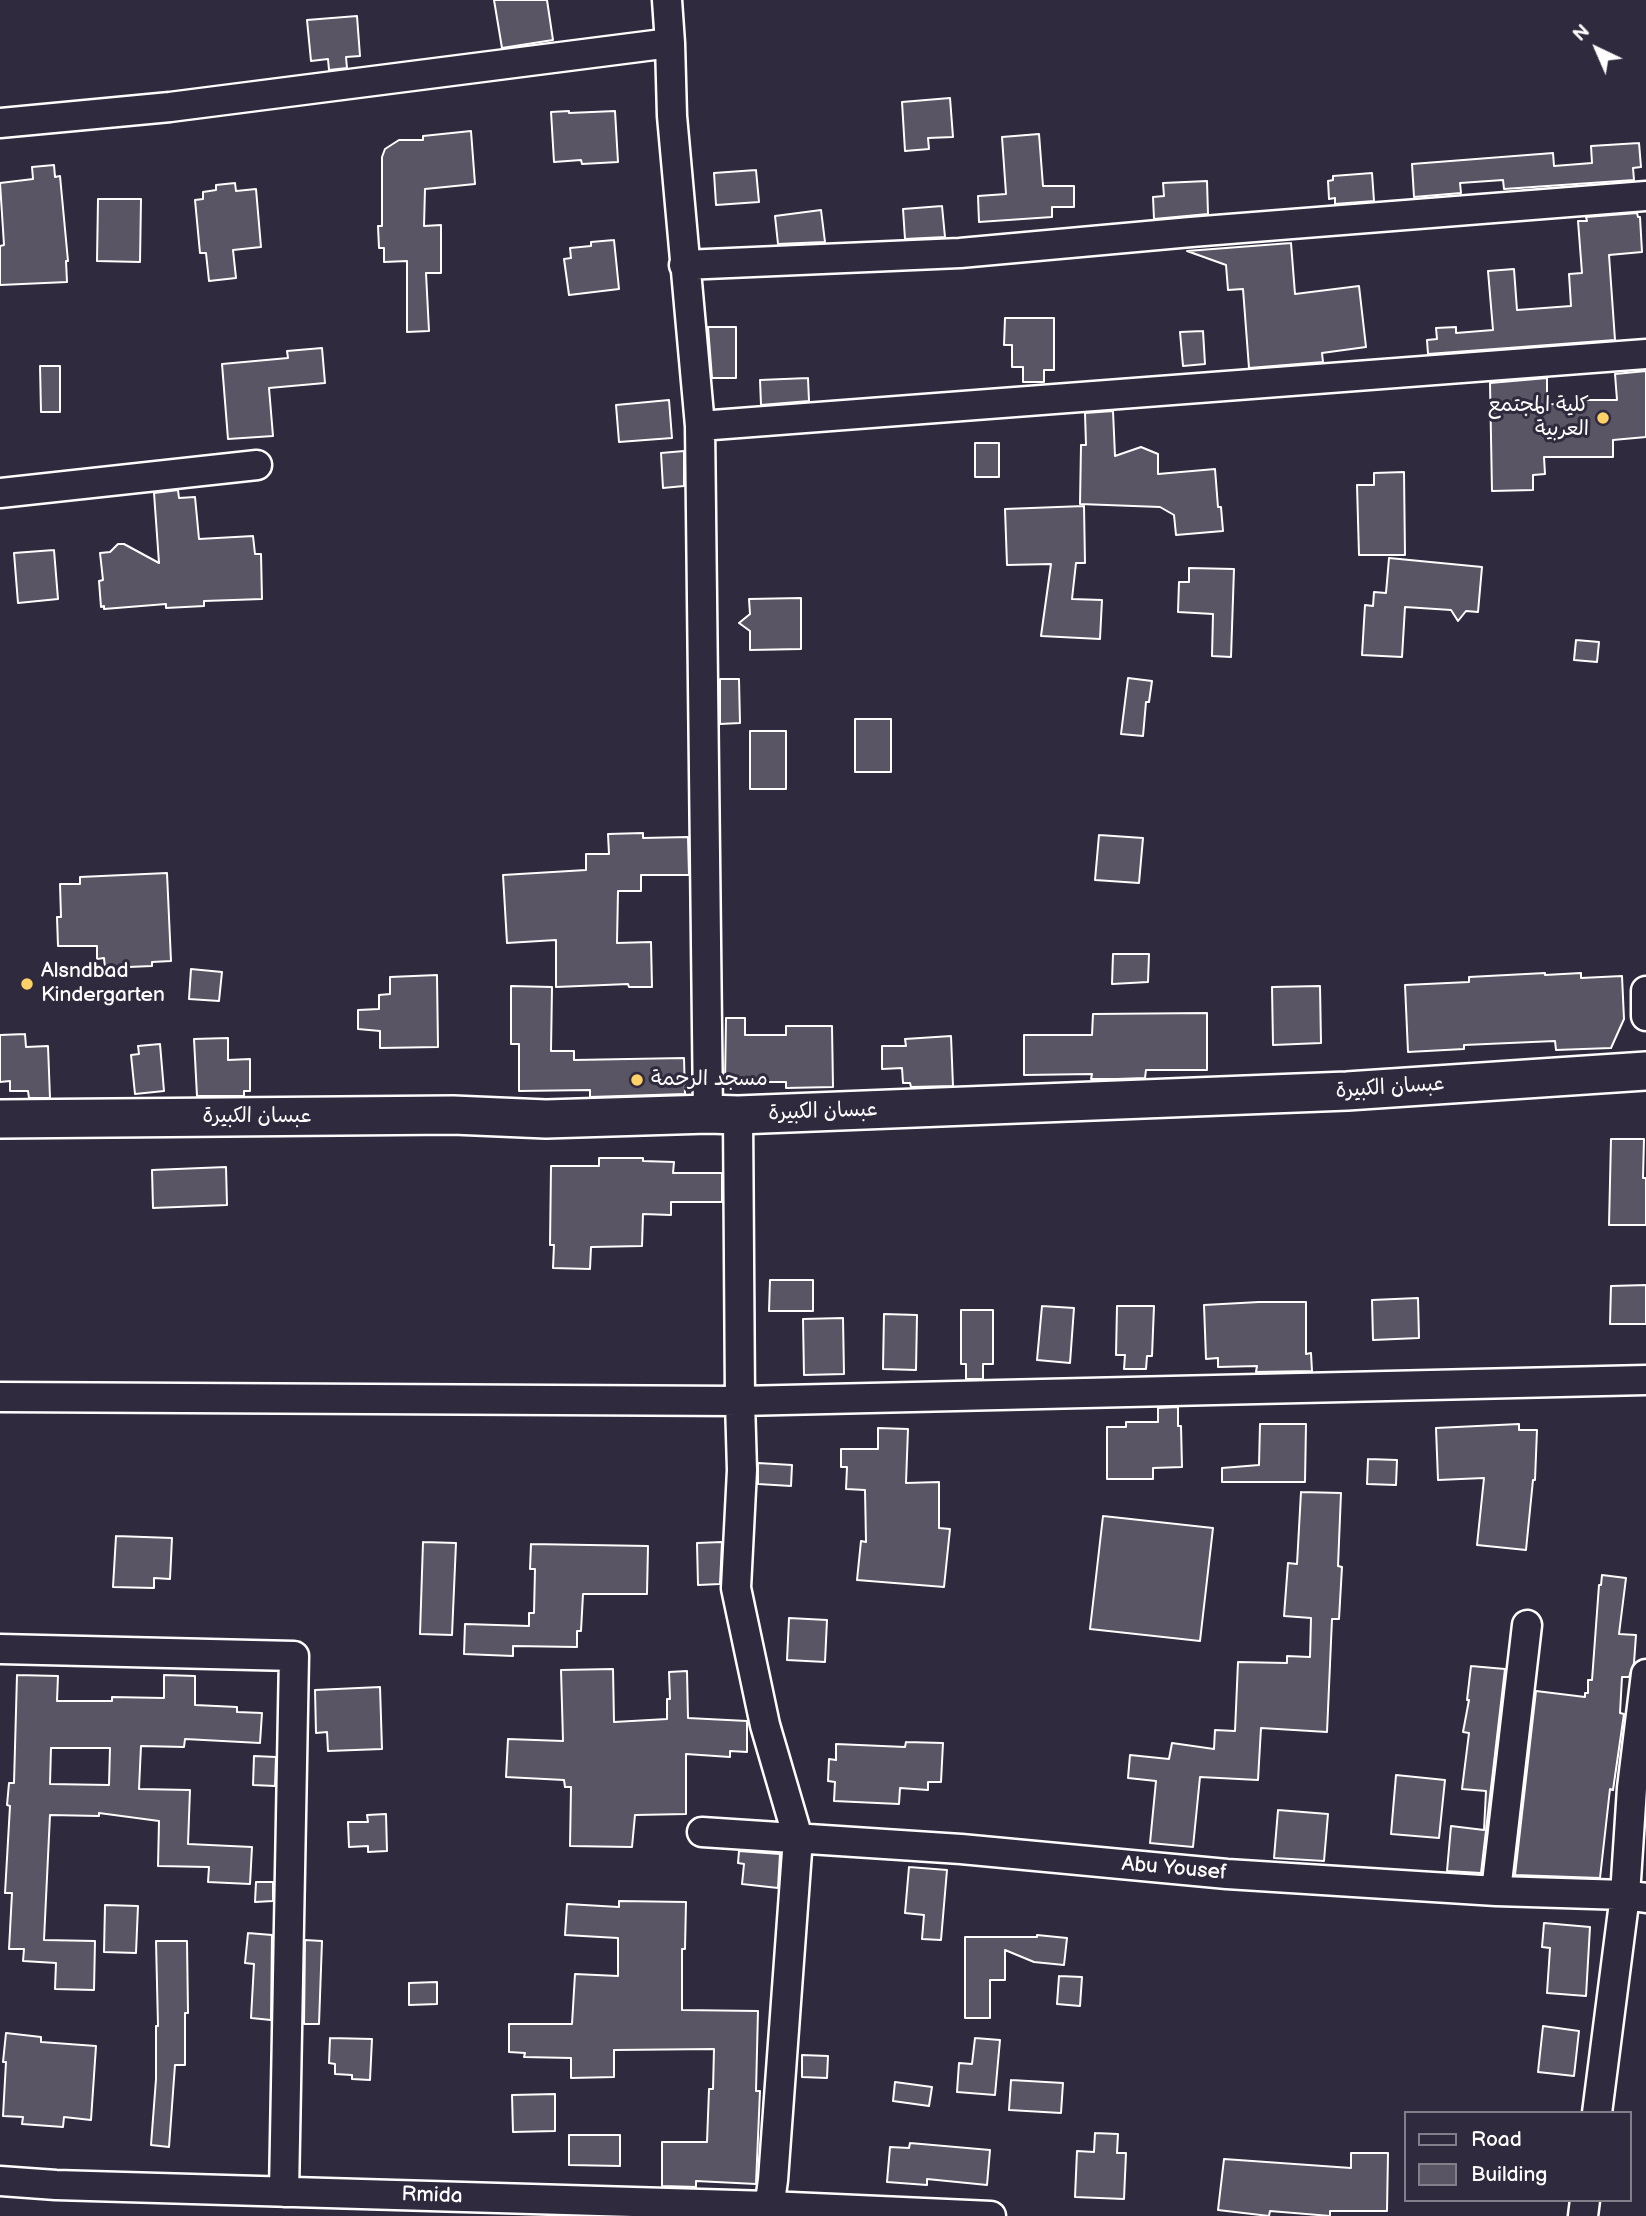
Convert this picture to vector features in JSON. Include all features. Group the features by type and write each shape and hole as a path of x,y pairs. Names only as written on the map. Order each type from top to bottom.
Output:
{"main road":[{"name":"عبسان الكبيرة","path":"0,1118 453,1115 546,1119 723,1115 1347,1091 1646,1071"}],"street":[{"path":"667,0 672,116 700,426 723,1115 743,1470 736,1588 765,1725 798,1838 769,2211"},
{"path":"0,123 170,107 670,43"},
{"path":"684,265 960,253 1646,196"},
{"path":"700,426 1646,354"},
{"path":"0,493 257,465"},
{"path":"1646,991 1646,1016"},
{"path":"0,1397 740,1401 1646,1380"},
{"path":"1496,1891 1527,1625"},
{"path":"0,1649 294,1656 284,2192"},
{"path":"1597,2111 1635,1896 1632,1788 1646,1674"},
{"name":"Abu Yousef","path":"702,1832 961,1849 1227,1874 1496,1891 1635,1896"},
{"name":"Rmida","path":"0,2181 769,2211 991,2216"}],"building":[{"path":"494,0 547,0 553,40 502,48"},
{"path":"357,16 360,56 346,57 347,68 329,70 328,59 311,61 307,20"},
{"path":"950,98 953,137 928,138 929,149 905,151 902,102"},
{"path":"615,111 618,162 554,162 551,112"},
{"path":"471,131 475,184 425,189 424,226 441,225 441,273 426,273 429,331 407,332 407,261 384,262 384,248 379,248 378,226 382,226 382,157 385,149 399,140 423,140 423,136"},
{"path":"1039,134 1043,186 1074,186 1074,207 1052,207 1052,217 979,222 978,196 1006,194 1002,137"},
{"path":"1639,143 1641,167 1633,168 1634,180 1504,189 1503,180 1460,183 1461,193 1414,197 1412,164 1553,153 1554,166 1592,163 1591,146"},
{"path":"54,165 55,177 60,176 68,261 67,282 0,285 0,246 4,245 0,183 33,179 32,167"},
{"path":"756,170 759,202 716,205 714,173"},
{"path":"1372,173 1374,201 1335,204 1335,198 1329,199 1328,181 1333,180 1333,176"},
{"path":"1207,181 1208,214 1154,219 1153,197 1164,196 1163,183"},
{"path":"235,183 236,191 256,189 261,247 233,250 236,278 209,281 206,253 200,253 195,200 203,199 203,192 216,190 216,185"},
{"path":"98,199 141,199 140,262 97,261"},
{"path":"942,206 945,237 905,239 903,209"},
{"path":"821,210 825,242 778,244 775,216"},
{"path":"1637,213 1640,217 1642,252 1609,255 1615,340 1428,354 1427,340 1437,339 1436,328 1456,327 1456,333 1493,330 1488,271 1514,269 1517,310 1571,306 1569,274 1582,273 1578,221 1587,221 1586,217"},
{"path":"614,240 619,289 569,295 564,259 571,258 570,248 591,246 591,242"},
{"path":"1291,243 1295,294 1359,286 1366,347 1322,353 1323,362 1249,368 1243,289 1228,290 1226,265 1187,251"},
{"path":"1005,318 1054,318 1054,370 1044,370 1044,382 1023,382 1023,367 1012,367 1012,345 1004,345"},
{"path":"708,327 736,327 736,378 712,378"},
{"path":"1203,331 1205,364 1183,366 1180,332"},
{"path":"322,348 325,383 269,388 273,436 228,439 222,364 288,358 287,351"},
{"path":"40,366 60,366 60,412 41,412"},
{"path":"1646,371 1646,437 1613,440 1613,457 1544,457 1545,474 1533,475 1533,490 1492,491 1490,383 1547,378 1547,404 1583,405 1583,400 1617,400 1615,374"},
{"path":"808,378 809,401 761,405 760,380"},
{"path":"669,400 672,438 619,442 616,405"},
{"path":"1113,411 1115,456 1141,447 1158,454 1158,474 1215,469 1223,531 1176,535 1174,515 1160,507 1080,504 1081,445 1086,445 1085,413"},
{"path":"975,443 999,443 999,477 975,477"},
{"path":"684,451 684,486 663,488 661,453"},
{"path":"1404,472 1405,555 1359,555 1357,485 1374,485 1374,473"},
{"path":"178,490 179,498 195,497 199,539 253,536 255,554 261,554 262,599 204,601 204,606 166,608 166,604 104,609 104,606 101,607 99,581 103,580 100,553 110,552 118,544 124,544 159,563 154,493"},
{"path":"1084,506 1085,563 1076,563 1072,599 1102,600 1100,639 1041,636 1051,564 1007,565 1005,509"},
{"path":"54,550 58,599 18,603 14,553"},
{"path":"1389,558 1482,567 1478,612 1466,611 1458,621 1451,610 1405,607 1402,657 1362,655 1365,605 1373,606 1374,592 1386,593"},
{"path":"1189,568 1234,569 1231,657 1212,656 1213,614 1178,612 1179,582 1189,582"},
{"path":"801,598 801,649 750,650 750,631 739,623 750,614 749,599"},
{"path":"1576,640 1599,642 1597,662 1574,660"},
{"path":"1128,678 1152,681 1149,702 1146,702 1143,736 1121,734"},
{"path":"720,679 739,679 740,723 720,724"},
{"path":"855,719 891,719 891,772 855,772"},
{"path":"750,731 786,731 786,789 750,789"},
{"path":"643,833 643,838 688,837 689,875 641,875 641,891 618,891 617,943 651,942 652,987 629,987 628,984 556,987 556,940 507,943 503,875 586,870 586,854 609,854 608,834"},
{"path":"1099,835 1143,838 1139,883 1095,880"},
{"path":"167,873 171,961 152,962 152,966 105,968 104,958 97,959 97,946 58,946 60,884 80,884 80,877"},
{"path":"1113,954 1149,954 1148,982 1112,984"},
{"path":"191,969 222,972 219,1001 189,999"},
{"path":"1581,973 1581,978 1622,976 1624,1019 1611,1048 1556,1050 1555,1041 1464,1045 1464,1049 1408,1052 1405,985 1469,982 1469,977"},
{"path":"437,975 438,1047 380,1048 380,1031 358,1029 358,1010 379,1009 379,995 390,994 390,977"},
{"path":"511,986 552,987 551,1051 574,1051 574,1060 684,1058 685,1094 590,1097 590,1090 519,1091 519,1044 511,1044"},
{"path":"1320,986 1321,1043 1273,1045 1272,987"},
{"path":"1207,1013 1207,1070 1146,1070 1145,1078 1117,1079 1091,1079 1092,1074 1024,1075 1024,1035 1092,1035 1093,1014"},
{"path":"726,1018 745,1018 745,1035 786,1035 786,1026 832,1026 833,1087 786,1088 786,1082 725,1082"},
{"path":"25,1034 26,1047 48,1046 50,1098 29,1098 28,1091 10,1091 10,1081 0,1082 0,1035"},
{"path":"951,1036 953,1086 911,1087 910,1083 903,1083 902,1068 882,1069 882,1046 906,1046 905,1039"},
{"path":"228,1038 228,1060 250,1059 250,1091 244,1091 244,1096 197,1096 194,1039"},
{"path":"160,1044 164,1091 135,1094 131,1055 139,1054 138,1046"},
{"path":"1611,1139 1644,1139 1646,1225 1609,1225"},
{"path":"599,1158 643,1158 643,1161 674,1162 673,1173 722,1173 722,1202 671,1202 671,1215 643,1214 642,1246 591,1247 590,1269 553,1268 554,1245 550,1245 551,1166 599,1166"},
{"path":"226,1167 227,1205 153,1208 152,1170"},
{"path":"770,1280 813,1280 813,1311 769,1311"},
{"path":"1646,1285 1646,1324 1610,1324 1611,1286"},
{"path":"1418,1298 1419,1338 1373,1340 1372,1300"},
{"path":"1306,1302 1306,1354 1311,1353 1312,1371 1256,1372 1257,1366 1218,1367 1218,1358 1206,1359 1204,1305"},
{"path":"1042,1306 1074,1308 1070,1363 1037,1360"},
{"path":"1117,1306 1154,1306 1152,1356 1147,1356 1146,1369 1124,1369 1125,1355 1116,1355"},
{"path":"961,1310 993,1310 993,1364 983,1364 983,1379 966,1379 966,1364 961,1364"},
{"path":"884,1314 917,1315 916,1370 883,1369"},
{"path":"843,1318 844,1374 804,1375 803,1319"},
{"path":"1178,1407 1182,1467 1153,1468 1153,1479 1107,1479 1107,1427 1126,1427 1126,1422 1158,1422 1158,1408"},
{"path":"1260,1424 1306,1424 1305,1482 1222,1482 1222,1468 1259,1465"},
{"path":"1519,1424 1519,1430 1537,1430 1535,1480 1526,1550 1477,1545 1484,1478 1438,1480 1436,1428"},
{"path":"878,1428 908,1429 906,1483 939,1482 939,1528 950,1529 944,1587 857,1580 861,1541 866,1542 865,1490 846,1489 847,1467 841,1467 841,1449 878,1449"},
{"path":"1368,1459 1397,1460 1396,1485 1367,1484"},
{"path":"758,1463 792,1465 791,1486 758,1484"},
{"path":"1301,1492 1341,1493 1338,1566 1342,1567 1339,1619 1332,1619 1327,1732 1261,1728 1258,1780 1200,1777 1193,1847 1150,1843 1156,1781 1128,1778 1130,1755 1169,1759 1172,1743 1214,1749 1215,1730 1235,1731 1238,1662 1287,1663 1287,1656 1310,1657 1311,1618 1284,1616 1288,1563 1297,1564"},
{"path":"1103,1516 1213,1528 1200,1641 1090,1629"},
{"path":"116,1536 172,1538 170,1579 154,1578 154,1588 113,1587"},
{"path":"423,1542 456,1543 452,1635 420,1634"},
{"path":"722,1542 720,1584 698,1585 697,1543"},
{"path":"531,1544 648,1546 647,1594 583,1594 581,1631 577,1631 577,1647 513,1646 513,1656 464,1654 465,1624 529,1626 529,1613 534,1613 535,1569 530,1569"},
{"path":"1602,1575 1626,1578 1619,1634 1636,1635 1634,1663 1629,1677 1622,1677 1620,1713 1624,1714 1613,1790 1610,1789 1600,1878 1515,1875 1536,1691 1585,1697 1585,1693 1588,1693 1588,1680 1592,1680"},
{"path":"789,1618 827,1620 825,1662 787,1660"},
{"path":"1471,1666 1505,1669 1481,1873 1447,1871 1451,1826 1484,1830 1486,1791 1462,1789 1469,1733 1463,1732 1469,1700"},
{"path":"613,1669 614,1722 667,1719 667,1699 670,1699 669,1672 687,1671 688,1718 747,1721 747,1752 730,1751 730,1757 686,1754 686,1814 635,1815 632,1847 570,1846 571,1787 565,1787 564,1780 506,1777 508,1739 563,1741 561,1670"},
{"path":"17,1675 58,1676 57,1701 112,1701 112,1697 164,1698 164,1675 195,1676 195,1705 237,1707 237,1712 262,1713 260,1743 185,1739 184,1747 141,1746 139,1789 190,1790 188,1844 252,1847 250,1884 208,1882 209,1867 158,1866 159,1821 99,1813 99,1816 50,1815 44,1940 95,1941 94,1990 55,1989 56,1963 23,1961 24,1949 9,1949 12,1893 5,1893 10,1806 7,1805 9,1783 14,1783","holes":["51,1748 110,1748 109,1785 50,1784"]},
{"path":"380,1687 382,1749 328,1751 327,1732 316,1733 315,1690"},
{"path":"906,1742 943,1743 941,1782 928,1782 928,1790 900,1788 899,1804 834,1801 835,1782 828,1781 829,1759 836,1760 836,1744 905,1747"},
{"path":"254,1756 276,1757 275,1786 253,1785"},
{"path":"1396,1775 1445,1780 1439,1838 1391,1834"},
{"path":"1278,1810 1328,1814 1324,1861 1274,1858"},
{"path":"386,1814 387,1851 368,1852 368,1846 349,1847 348,1822 368,1822 367,1815"},
{"path":"739,1851 780,1854 778,1888 742,1884 744,1864 738,1863"},
{"path":"909,1867 947,1870 941,1940 922,1939 924,1915 905,1913"},
{"path":"256,1882 273,1882 273,1901 255,1902"},
{"path":"619,1901 686,1902 685,1949 682,1949 682,2010 758,2011 756,2091 760,2091 756,2184 696,2181 696,2187 662,2186 662,2142 707,2142 714,2049 614,2050 614,2077 571,2078 571,2058 524,2057 525,2053 509,2052 509,2024 572,2024 575,1974 618,1976 618,1938 565,1935 567,1904 619,1907"},
{"path":"105,1905 138,1906 136,1953 104,1952"},
{"path":"1544,1923 1590,1927 1586,1996 1547,1993 1550,1948 1542,1947"},
{"path":"248,1933 272,1935 271,2020 251,2018 254,1964 245,1963"},
{"path":"1037,1935 1067,1938 1064,1965 1034,1962 1005,1950 1005,1980 990,1980 990,2018 965,2018 965,1937"},
{"path":"305,1940 322,1941 319,2024 304,2024"},
{"path":"156,1941 187,1941 188,2013 185,2013 185,2065 175,2065 169,2147 151,2145 158,2026"},
{"path":"1059,1976 1082,1977 1080,2006 1057,2004"},
{"path":"437,1982 437,2004 409,2005 409,1983"},
{"path":"1543,2026 1579,2031 1574,2076 1538,2072"},
{"path":"6,2033 41,2037 41,2042 96,2046 91,2120 64,2117 63,2127 22,2124 23,2117 3,2116"},
{"path":"330,2038 372,2039 370,2080 335,2074 335,2064 329,2063"},
{"path":"975,2038 1000,2040 995,2095 957,2092 959,2063 972,2064"},
{"path":"802,2055 828,2056 827,2078 802,2077"},
{"path":"1011,2080 1063,2083 1061,2113 1009,2110"},
{"path":"895,2082 932,2087 929,2106 893,2101"},
{"path":"555,2094 555,2131 513,2132 512,2095"},
{"path":"1095,2133 1118,2134 1117,2153 1126,2153 1124,2199 1075,2197 1077,2151 1094,2152"},
{"path":"569,2135 620,2135 620,2166 569,2165"},
{"path":"910,2143 990,2150 987,2185 927,2179 927,2185 887,2182 890,2147 909,2148"},
{"path":"1351,2153 1388,2153 1387,2211 1330,2211 1330,2216 1270,2211 1269,2216 1218,2210 1224,2159 1351,2168"}],"place":[{"name":"كلية المجتمع العربية","path":"1603,418"},
{"name":"Alsndbad Kindergarten","path":"27,984"},
{"name":"مسجد الرحمة","path":"637,1080"}]}
